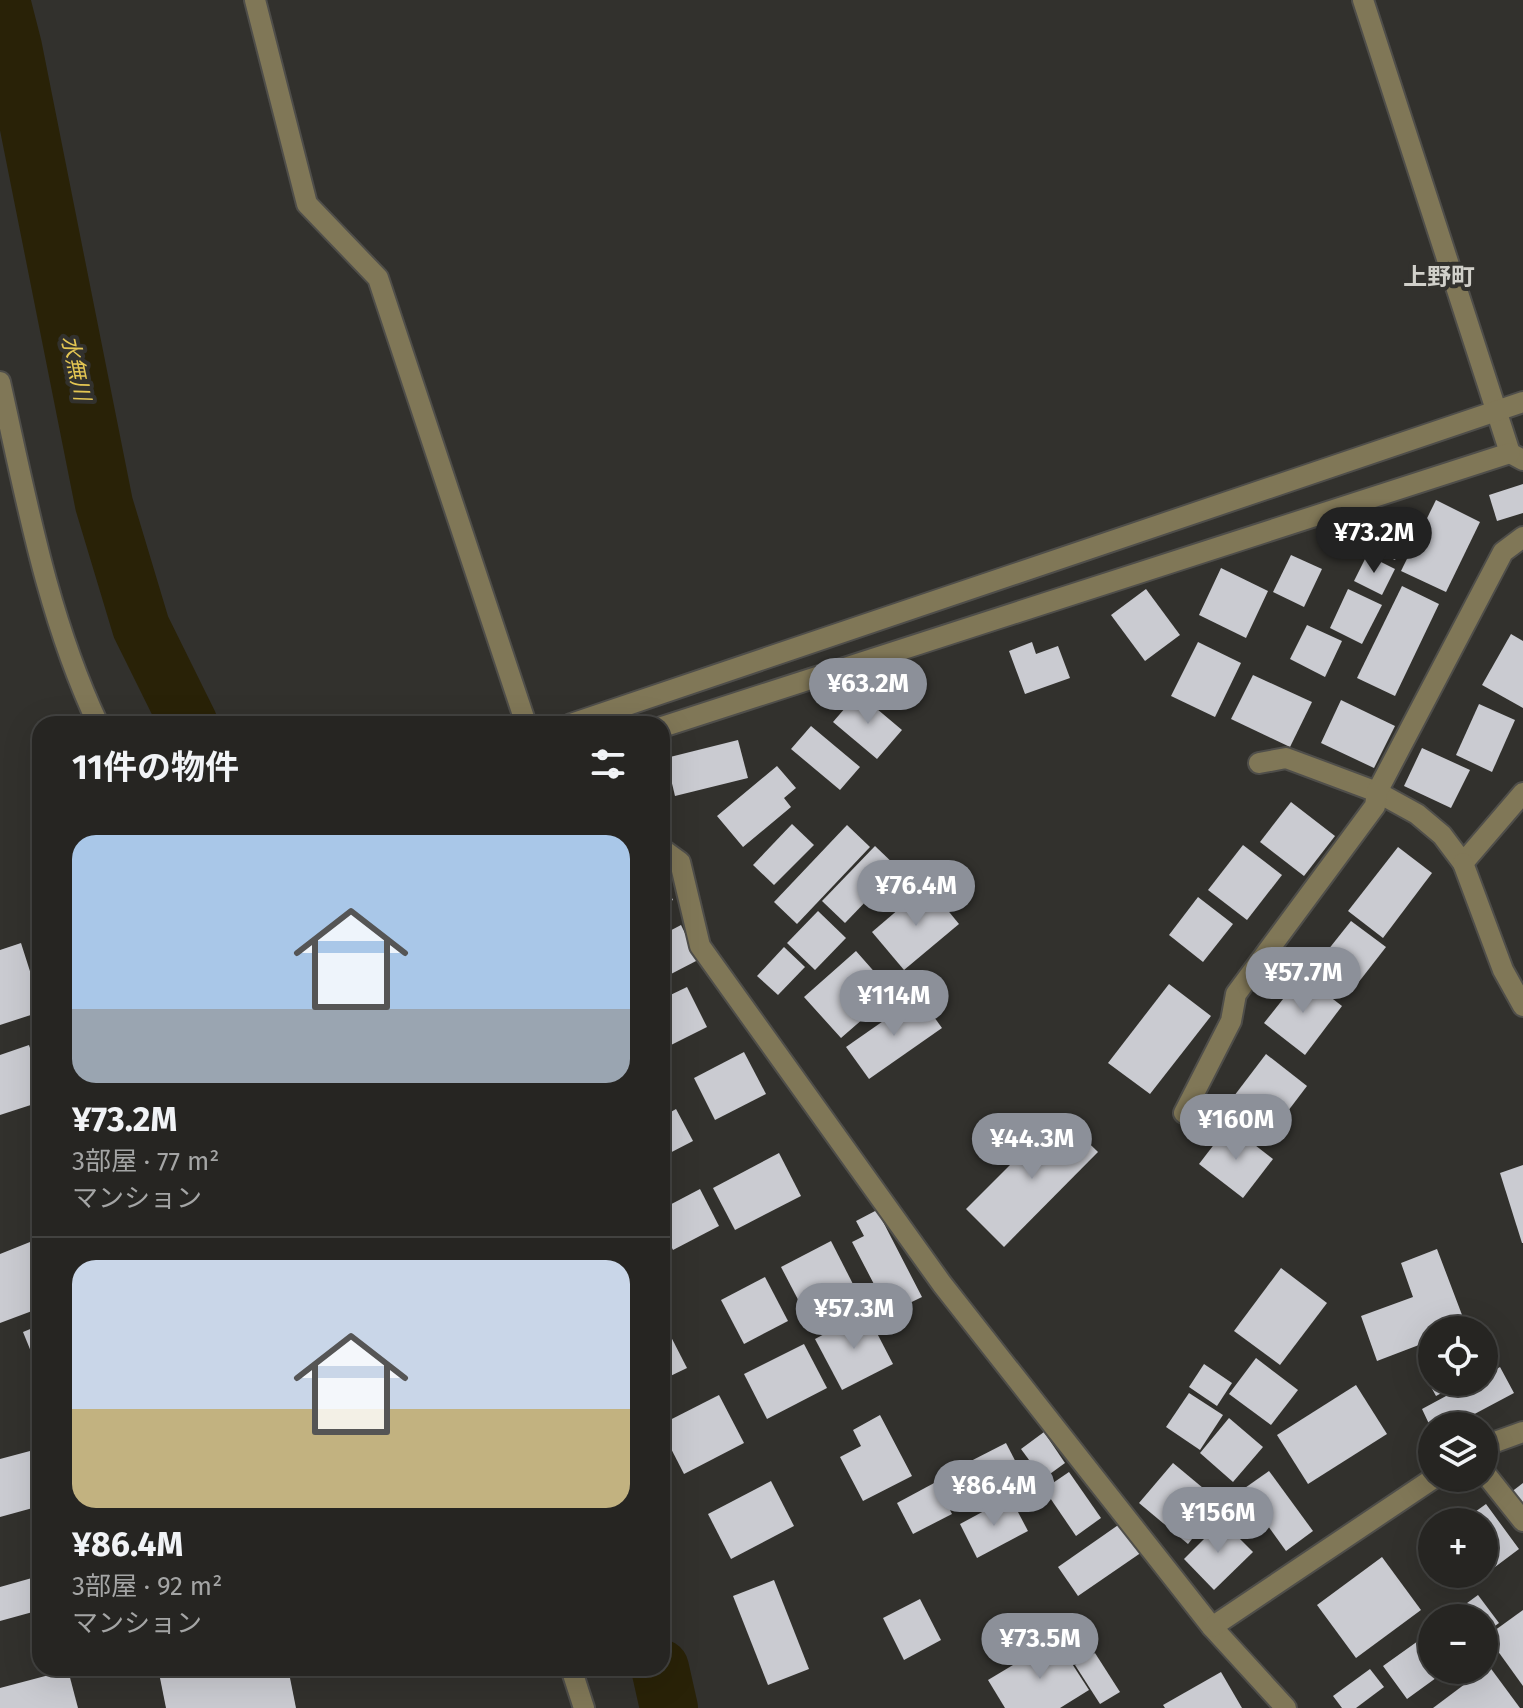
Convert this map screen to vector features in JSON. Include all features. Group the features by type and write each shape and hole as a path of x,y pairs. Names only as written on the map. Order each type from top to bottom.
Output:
{"street":[{"path":"255,0 307,204 378,278 523,716"},
{"path":"670,724 1516,449 1496,410 1363,0"},
{"path":"0,382 45,579 73,670 94,716"},
{"path":"595,716 1523,402"},
{"path":"1184,1113 1231,1021 1236,994 1375,806 1377,792 1503,552 1523,537"},
{"path":"1259,763 1286,758 1377,792 1417,814 1442,835 1463,863 1503,970 1523,1006"},
{"path":"1463,863 1523,793"},
{"path":"670,855 680,862 700,946 942,1284 1212,1627 1286,1708"},
{"path":"1498,1441 1523,1432"},
{"path":"1212,1627 1418,1489"},
{"path":"1498,1490 1523,1521"},
{"path":"574,1676 584,1708"}],"building":[{"path":"1523,484 1523,513 1497,521 1489,495"},
{"path":"1436,500 1480,522 1446,592 1401,571"},
{"path":"1388,507 1415,519 1395,560 1368,548"},
{"path":"1291,555 1322,569 1304,607 1273,592"},
{"path":"1367,555 1395,569 1382,595 1354,581"},
{"path":"1221,568 1268,591 1246,638 1199,615"},
{"path":"1402,586 1439,604 1395,696 1357,678"},
{"path":"1146,589 1180,635 1145,661 1111,615"},
{"path":"1348,589 1382,605 1362,644 1330,628"},
{"path":"1307,625 1342,641 1325,677 1290,659"},
{"path":"1511,634 1523,641 1523,708 1482,685"},
{"path":"1032,642 1036,654 1058,646 1070,678 1025,694 1009,651"},
{"path":"1198,642 1241,663 1215,717 1171,696"},
{"path":"1253,675 1312,702 1290,747 1231,719"},
{"path":"858,693 902,730 877,759 833,722"},
{"path":"1341,700 1395,726 1374,768 1321,743"},
{"path":"1479,704 1515,720 1492,772 1456,755"},
{"path":"811,726 860,767 840,790 791,749"},
{"path":"738,740 748,778 675,796 670,757"},
{"path":"1422,748 1470,770 1451,808 1404,786"},
{"path":"777,766 796,788 784,798 791,807 743,847 717,816"},
{"path":"1291,802 1335,836 1304,876 1260,842"},
{"path":"792,824 814,845 774,885 753,865"},
{"path":"847,825 870,847 797,924 774,902"},
{"path":"1243,845 1282,875 1247,920 1208,890"},
{"path":"875,846 898,868 845,923 822,901"},
{"path":"1398,847 1432,873 1383,938 1348,911"},
{"path":"927,885 959,924 904,970 872,932"},
{"path":"1198,897 1233,924 1203,962 1169,935"},
{"path":"818,911 846,938 815,970 787,943"},
{"path":"1351,921 1386,947 1351,992 1316,965"},
{"path":"681,925 698,960 671,974 670,972 670,931"},
{"path":"21,943 32,978 32,1015 0,1025 0,950"},
{"path":"784,947 805,967 778,995 757,976"},
{"path":"856,951 886,985 857,1011 864,1018 841,1038 804,997"},
{"path":"1302,975 1342,1006 1305,1055 1264,1023"},
{"path":"1169,984 1211,1016 1150,1094 1108,1063"},
{"path":"687,987 707,1027 670,1046 670,995"},
{"path":"919,996 942,1028 869,1079 846,1047"},
{"path":"29,1045 32,1054 32,1105 0,1115 0,1055"},
{"path":"744,1052 766,1094 715,1120 694,1078"},
{"path":"1266,1054 1307,1086 1272,1132 1231,1100"},
{"path":"676,1109 693,1141 670,1153 670,1112"},
{"path":"1060,1115 1098,1152 1004,1247 966,1209"},
{"path":"1229,1125 1273,1159 1243,1198 1199,1164"},
{"path":"779,1153 801,1196 735,1230 713,1188"},
{"path":"1523,1165 1523,1243 1522,1243 1500,1173"},
{"path":"700,1189 719,1226 673,1250 670,1244 670,1205"},
{"path":"877,1210 922,1297 889,1313 852,1242 864,1236 856,1221"},
{"path":"32,1241 32,1311 0,1323 0,1254"},
{"path":"831,1241 854,1286 804,1311 781,1267"},
{"path":"1437,1249 1462,1316 1418,1316 1418,1345 1377,1361 1361,1316 1413,1297 1401,1263"},
{"path":"1281,1268 1327,1303 1280,1365 1234,1331"},
{"path":"765,1277 788,1321 744,1344 721,1300"},
{"path":"866,1312 893,1364 842,1390 815,1339"},
{"path":"32,1328 32,1354 23,1332"},
{"path":"670,1335 687,1368 670,1376"},
{"path":"804,1344 827,1388 767,1419 744,1374"},
{"path":"1256,1358 1298,1390 1271,1425 1229,1394"},
{"path":"1204,1364 1232,1383 1217,1406 1189,1387"},
{"path":"1498,1368 1514,1393 1478,1412 1423,1412 1422,1409 1446,1396 1498,1396"},
{"path":"1356,1385 1387,1434 1308,1484 1277,1435"},
{"path":"1189,1393 1223,1415 1200,1450 1166,1427"},
{"path":"719,1395 744,1443 684,1474 670,1447 670,1420"},
{"path":"880,1415 912,1476 863,1501 840,1457 861,1446 853,1430"},
{"path":"1229,1418 1263,1447 1233,1482 1200,1453"},
{"path":"1044,1432 1065,1463 1043,1479 1021,1449"},
{"path":"1006,1443 1025,1480 984,1501 965,1464"},
{"path":"30,1451 32,1508 0,1517 0,1459"},
{"path":"1173,1463 1221,1503 1188,1544 1139,1503"},
{"path":"1269,1471 1313,1531 1286,1551 1242,1490"},
{"path":"1069,1472 1101,1518 1076,1536 1044,1489"},
{"path":"771,1481 794,1526 731,1559 708,1514"},
{"path":"936,1482 952,1514 913,1534 897,1503"},
{"path":"1523,1483 1523,1510 1510,1493"},
{"path":"1010,1497 1028,1531 977,1558 960,1524"},
{"path":"1498,1520 1519,1549 1498,1565"},
{"path":"1124,1521 1145,1550 1078,1596 1058,1567"},
{"path":"1222,1521 1253,1552 1214,1590 1184,1559"},
{"path":"1382,1557 1418,1606 1418,1612 1356,1658 1317,1605"},
{"path":"32,1578 32,1612 0,1621 0,1587"},
{"path":"774,1580 809,1669 768,1685 733,1596"},
{"path":"1478,1595 1485,1604 1466,1604"},
{"path":"920,1599 941,1640 904,1660 883,1618"},
{"path":"1523,1610 1523,1686 1498,1651 1498,1628"},
{"path":"1056,1639 1089,1690 1060,1708 1005,1708 988,1680"},
{"path":"1418,1641 1418,1684 1428,1684 1407,1699 1383,1666"},
{"path":"1095,1653 1120,1692 1100,1704 1075,1665"},
{"path":"1370,1669 1384,1687 1356,1708 1342,1708 1333,1696"},
{"path":"1221,1672 1242,1708 1165,1708 1163,1705"},
{"path":"45,1676 70,1676 78,1708 0,1708 0,1688"},
{"path":"160,1676 290,1676 296,1708 166,1708"},
{"path":"1498,1678 1520,1708 1433,1708 1465,1684 1498,1684"}],"waterway":[{"name":"水無川","path":"1,0 104,504 141,627 185,716"},
{"name":"水無川","path":"662,1676 669,1708"}],"district":[{"name":"上野町","path":"1439,277"}]}
